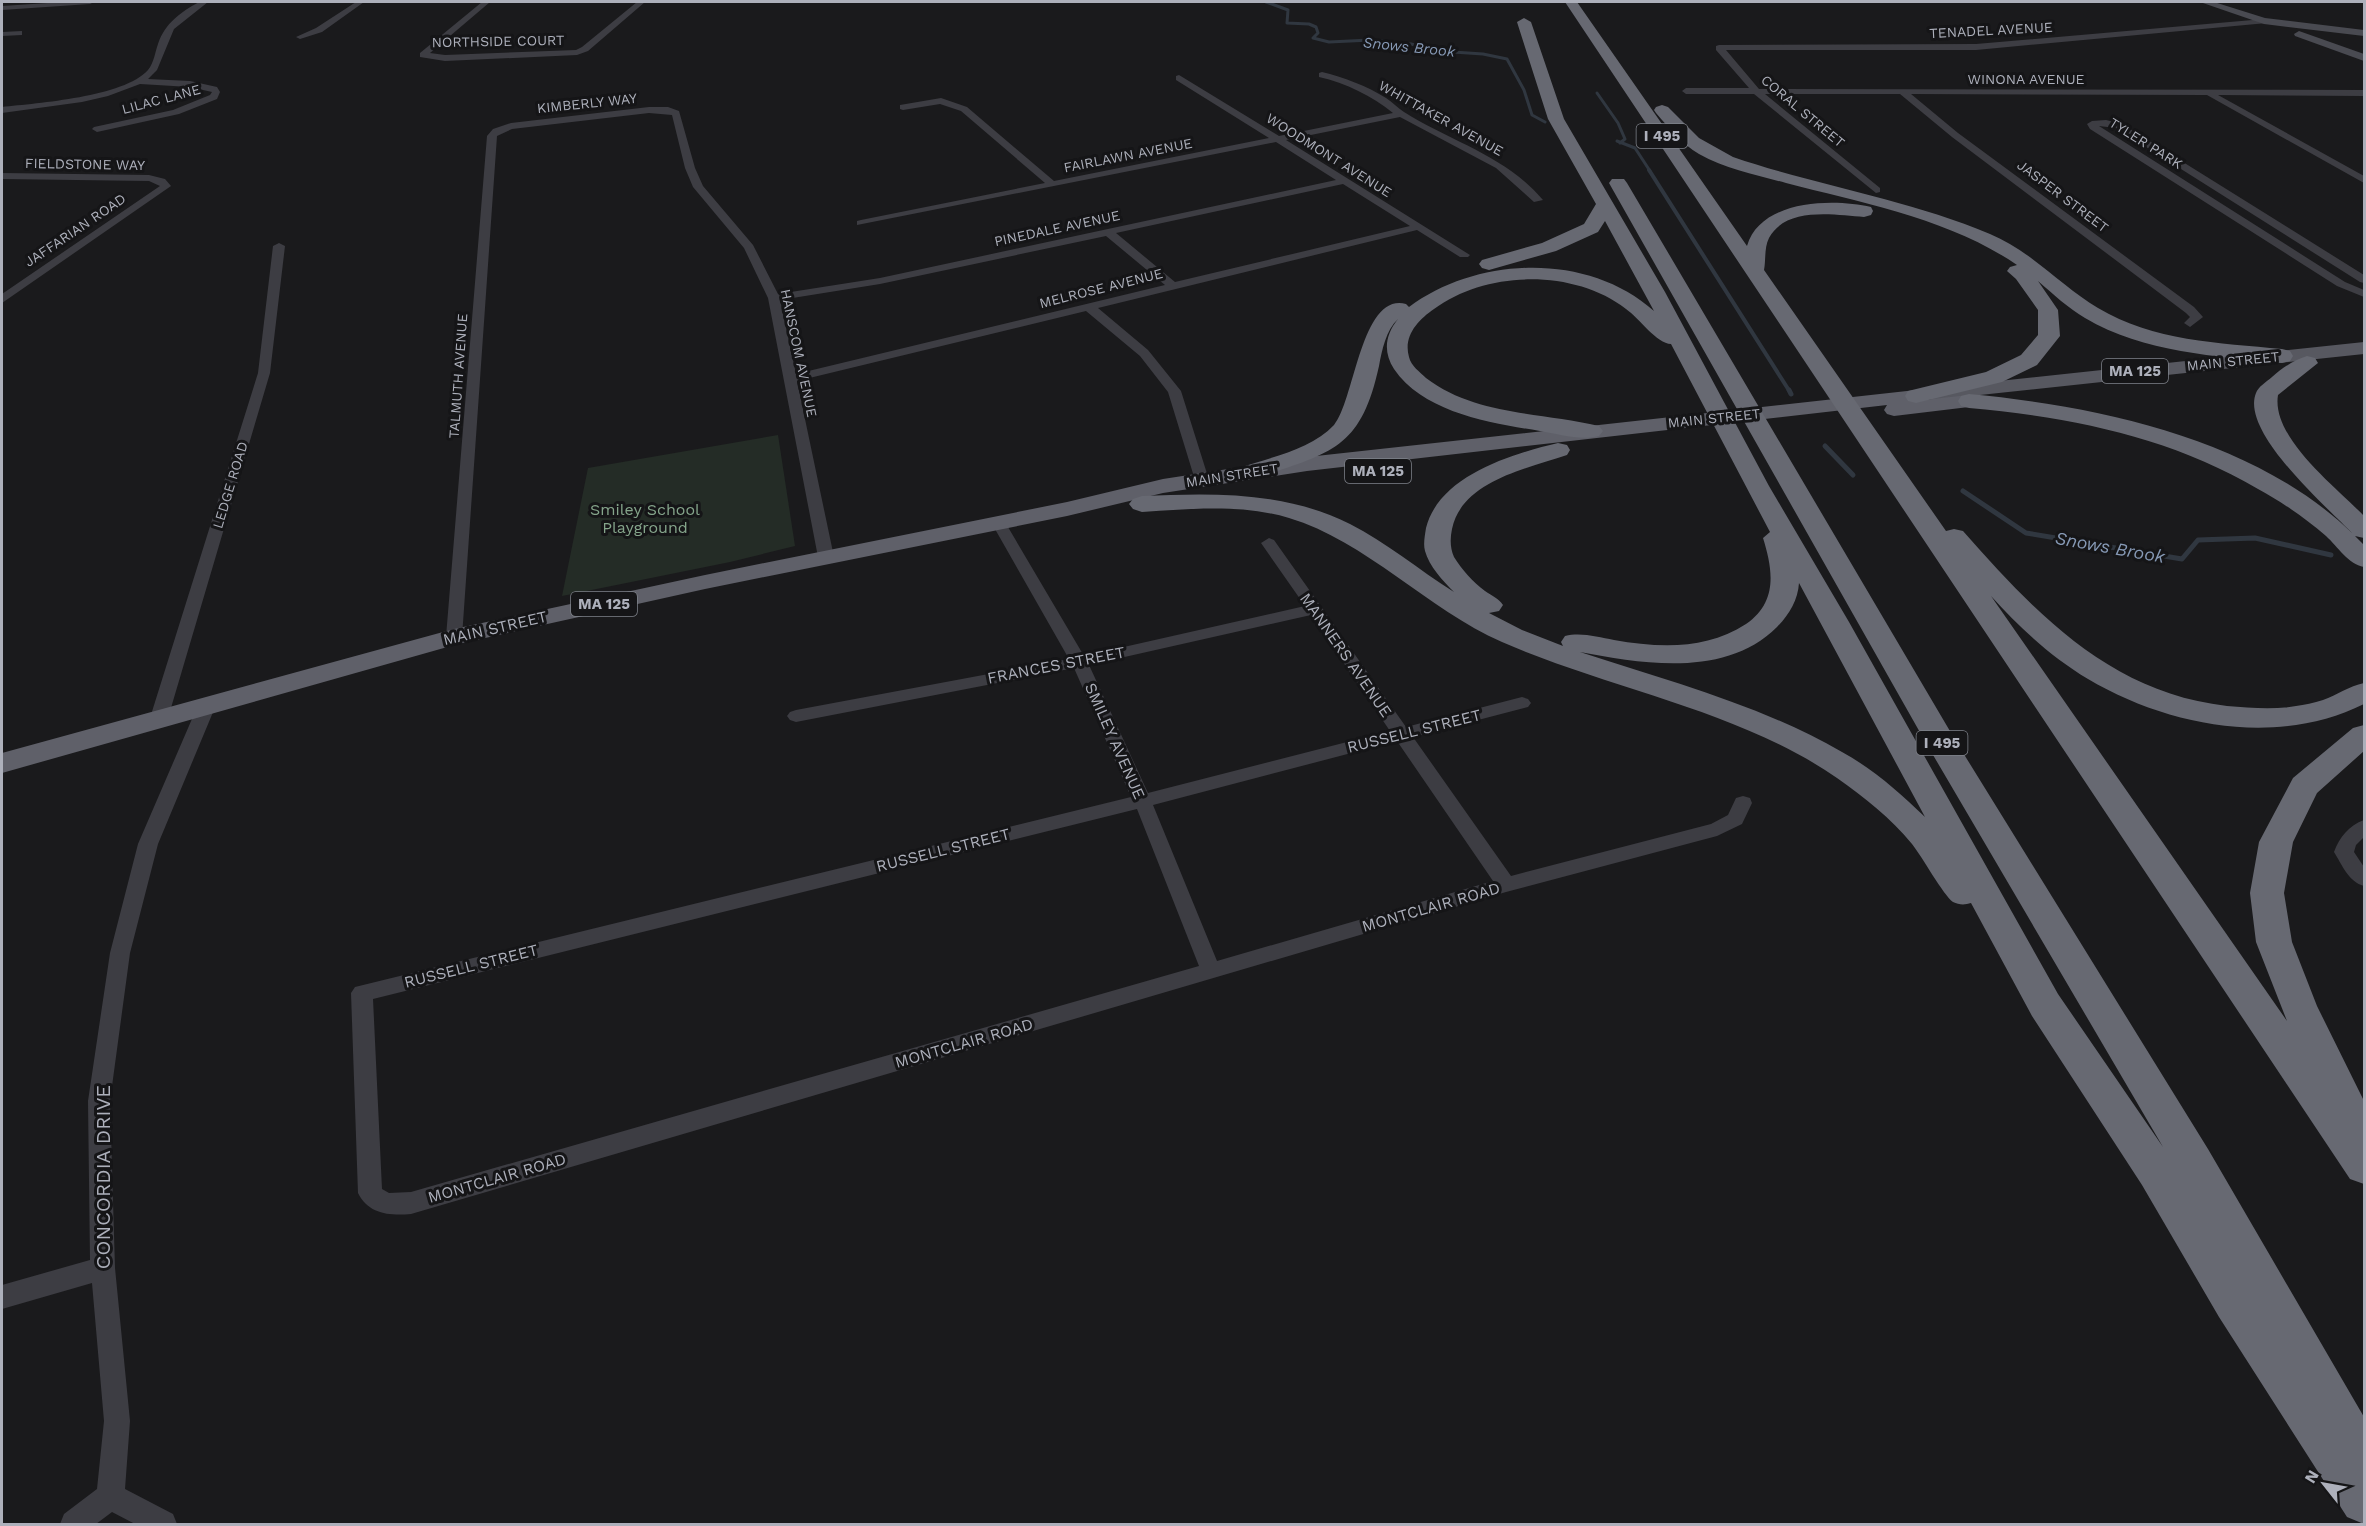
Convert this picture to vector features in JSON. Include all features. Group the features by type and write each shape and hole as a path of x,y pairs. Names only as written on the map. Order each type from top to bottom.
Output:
{"highway":[{"name":"I 495","path":"1571,2 1755,269 1837,395 1886,460 1949,560 2216,946 2364,1166"},
{"name":"I 495","path":"1605,204 1556,119 1521,17 1942,743 2194,1162 2364,1462"},
{"path":"1597,40 1682,132 1705,150 1739,164 1911,211 1987,239 2037,269 2087,310 2141,334 2214,350 2282,356"},
{"path":"1605,204 1757,486 1835,622 2045,1005"},
{"path":"1251,472 1309,451 1340,432 1359,401 1374,346 1385,319 1427,286 1477,268 1549,247 1591,228 1605,204"},
{"path":"1755,269 1759,238 1768,225 1783,216 1804,211 1833,209 1864,211 1926,224 1962,238 1994,255 2023,275 2048,310 2049,336 2029,360 1992,378 1920,401"},
{"path":"1591,431 1507,417 1442,398 1408,374 1398,359 1397,340 1405,323 1423,305 1462,283 1520,274 1551,276 1594,285 1618,294 1651,318 1692,364"},
{"path":"2307,363 2267,393 2265,410 2274,432 2301,466 2364,530"},
{"name":"MAIN STREET","path":"1068,509 1142,504 1293,482 1558,450 1685,428 1920,401 1969,401"},
{"path":"1969,401 2032,407 2097,418 2202,452 2241,470 2304,507 2351,544 2364,560"},
{"name":"MAIN STREET","path":"2,763 454,637 826,557 1068,509 1124,494 1251,472 1591,431 1685,428"},
{"path":"1558,450 1475,482 1456,495 1438,519 1437,550 1453,578 1480,600 1530,625 1574,642 1625,652 1677,655 1713,651 1749,637 1770,619 1786,596 1784,560 1757,486"},
{"path":"1886,460 2030,621 2070,654 2115,681 2139,692 2186,707 2211,713 2262,718 2302,717 2322,713 2337,708 2364,692"},
{"path":"1142,504 1234,501 1300,513 1354,537 1458,608 1512,636 1744,718 1822,754 1856,775 1920,831 2045,1005 2157,1172 2235,1302 2364,1500"},
{"path":"2364,735 2304,786 2276,842 2267,893 2274,942 2298,1006 2364,1142"}],"main road":[{"path":"2205,2 2364,58"},
{"path":"2264,21 2364,33"},
{"path":"2294,32 2316,27"},
{"name":"MAIN STREET","path":"1920,401 2364,348"},
{"name":"MAIN STREET","path":"1969,401 2364,355"}],"street":[{"path":"2,8 90,2"},
{"path":"2,110 72,101 136,81 153,69 164,38 172,26 204,2"},
{"path":"300,37 319,30 360,2"},
{"name":"NORTHSIDE COURT","path":"486,2 423,55 432,58 456,58 566,53 585,49 641,2"},
{"name":"TENADEL AVENUE","path":"1719,48 1976,47 2264,21"},
{"path":"2,34 19,33"},
{"name":"CORAL STREET","path":"1719,48 1757,92 1876,190"},
{"name":"WHITTAKER AVENUE","path":"1322,75 1336,78 1382,99 1401,114 1500,166 1538,200"},
{"name":"WOODMONT AVENUE","path":"1179,78 1464,255"},
{"name":"LILAC LANE","path":"97,129 195,106 214,97 216,92 214,89 190,84 136,81"},
{"name":"WINONA AVENUE","path":"1686,91 2364,93"},
{"name":"JASPER STREET","path":"1903,92 1955,135 2190,310 2197,317 2190,323"},
{"path":"2209,94 2364,180"},
{"path":"903,107 941,101 964,109 1052,184"},
{"name":"KIMBERLY WAY","path":"506,127 640,111 671,111"},
{"name":"HANSCOM AVENUE","path":"671,111 676,115 690,168 698,187 749,247 774,298 826,557"},
{"name":"FAIRLAWN AVENUE","path":"861,223 1401,114"},
{"name":"TYLER PARK","path":"2364,280 2119,126 2101,122 2092,124 2093,127 2341,284 2364,294"},
{"name":"TALMUTH AVENUE","path":"454,637 492,139 493,133 506,127"},
{"name":"FIELDSTONE WAY","path":"2,176 149,178 161,181 166,186"},
{"name":"PINEDALE AVENUE","path":"774,298 880,281 1345,181"},
{"name":"JAFFARIAN ROAD","path":"2,298 166,186"},
{"name":"MELROSE AVENUE","path":"790,379 1418,227"},
{"path":"1108,232 1173,286"},
{"name":"LEDGE ROAD","path":"159,718 264,374 279,246"},
{"path":"1089,307 1144,353 1174,391 1202,480"},
{"name":"SMILEY AVENUE","path":"998,522 1079,662 1142,801 1212,971"},
{"name":"MANNERS AVENUE","path":"1269,543 1506,885"},
{"name":"FRANCES STREET","path":"796,716 1079,662 1315,609"},
{"name":"RUSSELL STREET","path":"363,993 1142,801 1522,703"},
{"name":"CONCORDIA DRIVE","path":"110,1496 117,1421 103,1268 99,1101 120,953 148,844 207,705"},
{"name":"MONTCLAIR ROAD","path":"363,993 370,1192 379,1203 392,1205 411,1203 1506,885 1717,829 1735,819 1743,803"},
{"path":"2364,827 2347,842 2344,852 2364,879"},
{"path":"2,1297 103,1268"},
{"path":"74,1524 110,1496 163,1524"}],"green space":[{"name":"Smiley School Playground","path":"778,435 795,546 730,562 562,596 588,468"}],"waterway":[{"name":"Snows Brook","path":"1266,2 1288,10 1287,23 1309,24 1316,27 1318,33 1313,38 1329,42 1371,40 1507,59 1524,90 1532,115 1545,122"},
{"path":"1597,93 1618,123 1625,139 1621,142"},
{"name":"Snows Brook","path":"1621,142 1635,148 1650,171"},
{"name":"Snows Brook","path":"1649,170 1790,392"},
{"name":"Snows Brook","path":"1825,446 1853,475"},
{"name":"Snows Brook","path":"1963,491 2026,533 2182,559 2198,540 2255,538 2331,555"}]}
